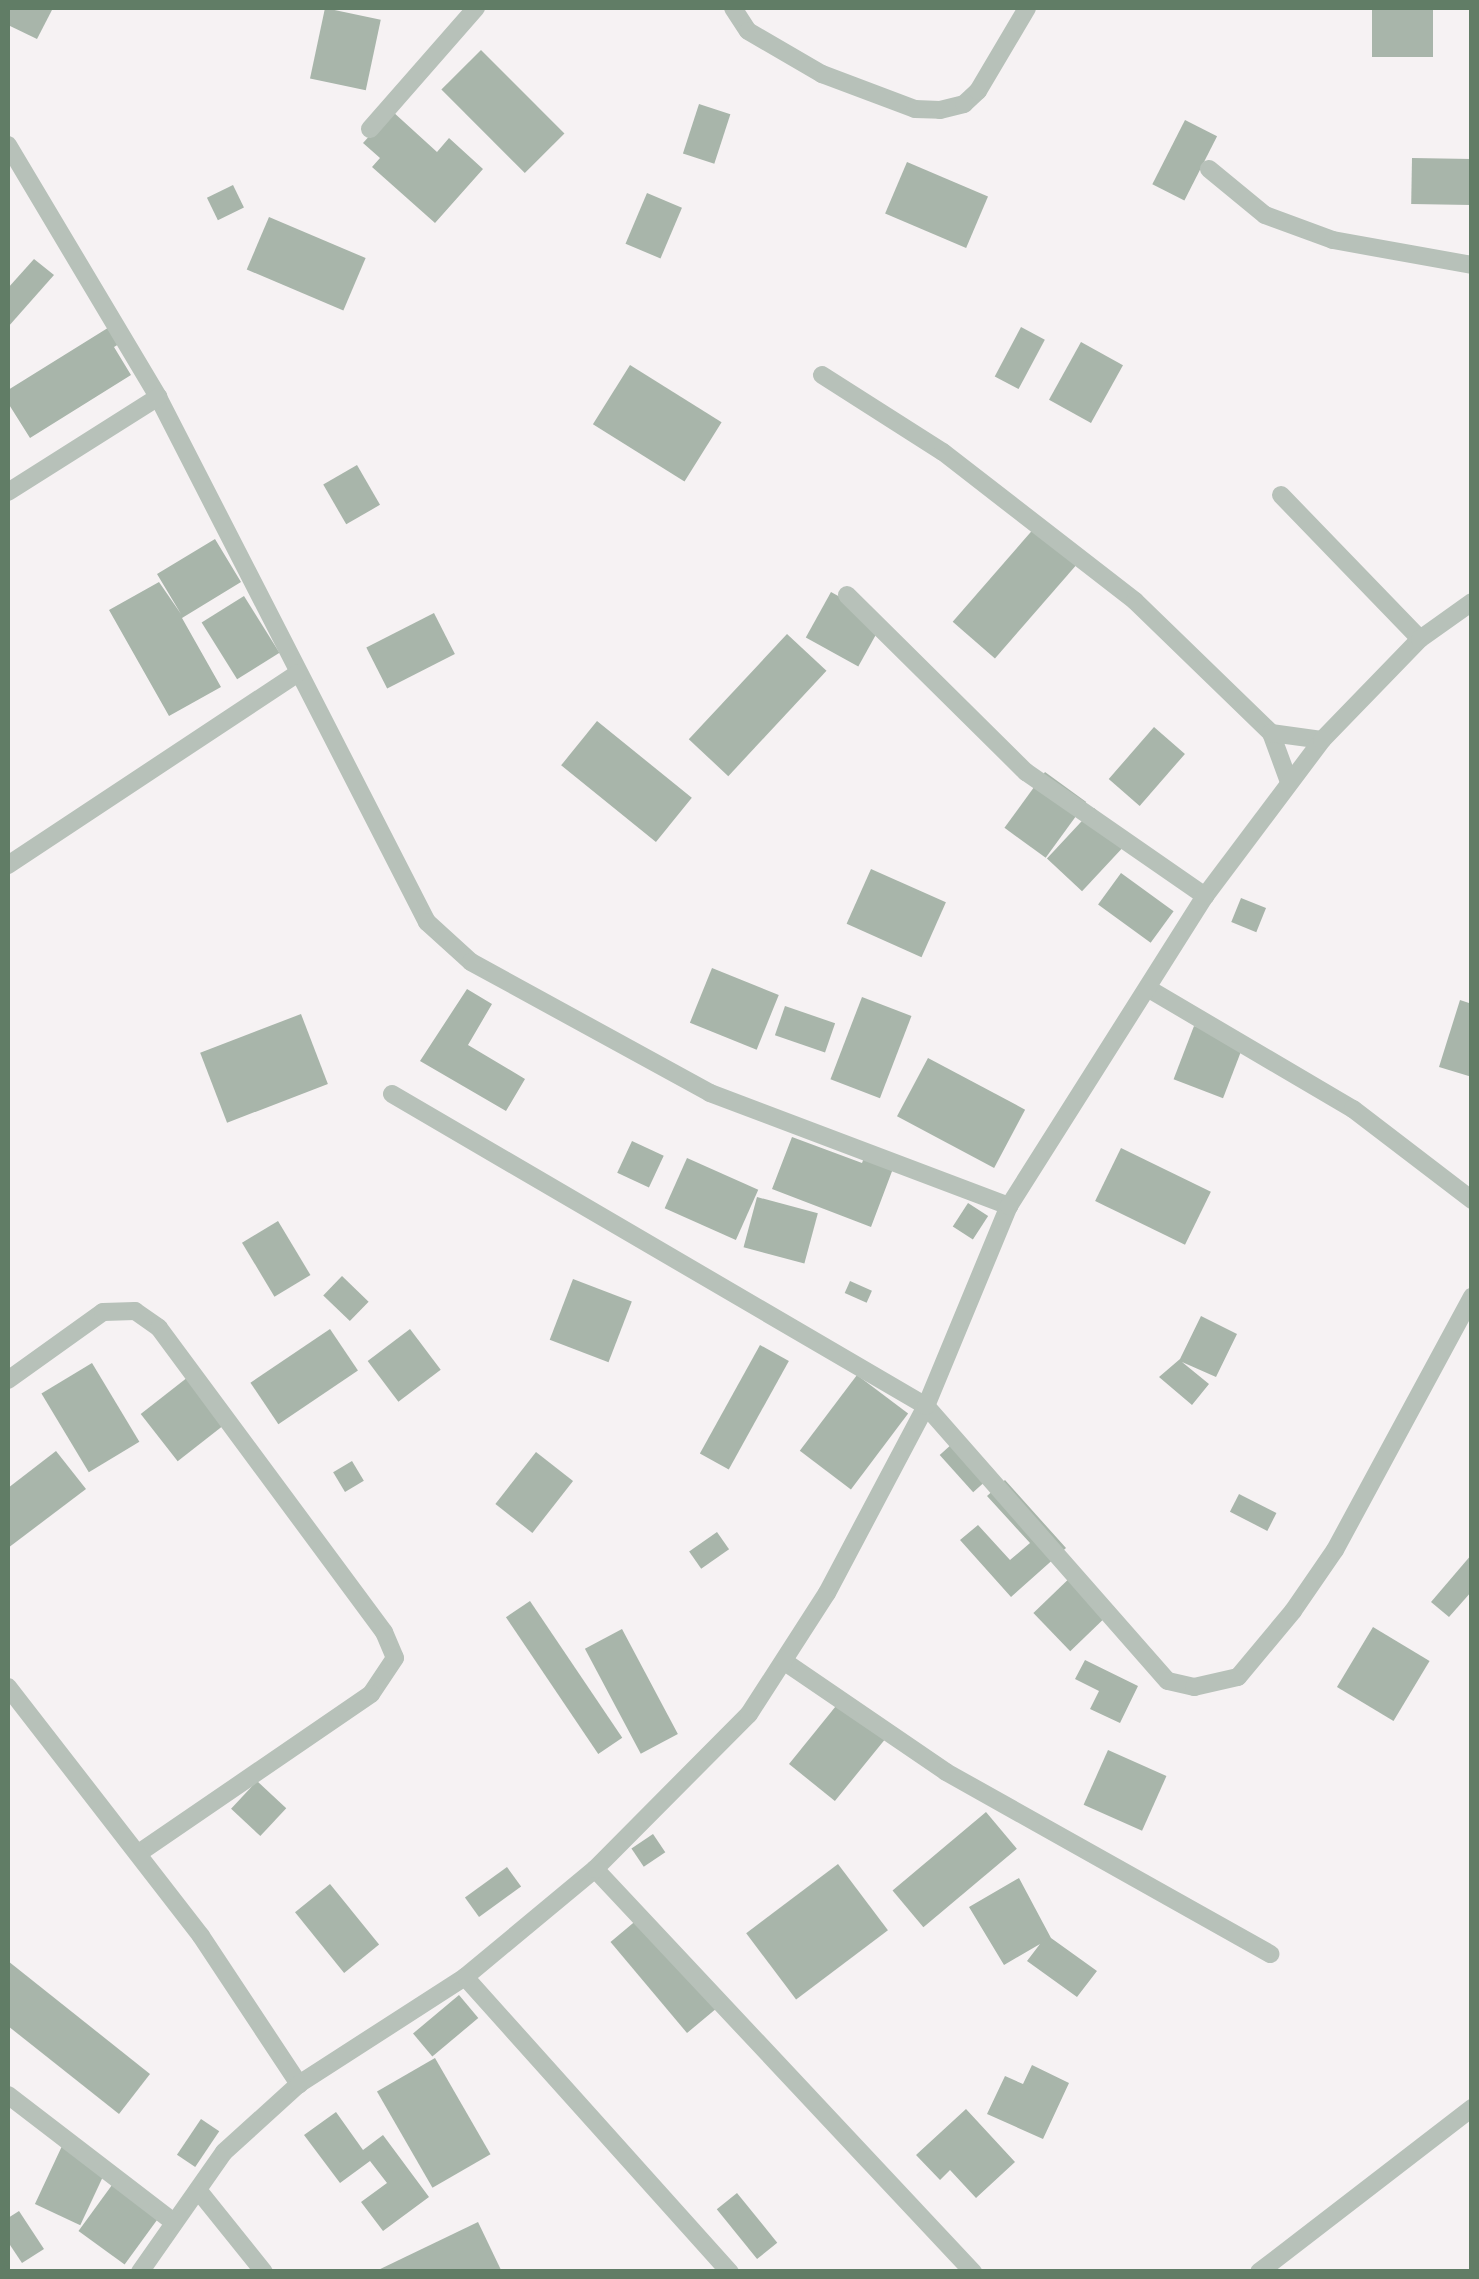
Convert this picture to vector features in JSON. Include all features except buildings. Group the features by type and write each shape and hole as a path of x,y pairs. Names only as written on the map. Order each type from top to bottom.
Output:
{"street":[{"path":"370,129 476,8"},
{"path":"733,8 748,32 822,74 915,109 940,110 964,104 978,92 1028,8"},
{"path":"8,146 158,397 427,922 471,962 710,1093 1009,1206"},
{"path":"1208,169 1265,215 1333,240 1472,265"},
{"path":"822,375 1030,516 1135,601 1272,734 1289,782"},
{"path":"8,492 158,397"},
{"path":"1281,496 1420,639"},
{"path":"848,596 1026,772 1205,896"},
{"path":"140,2272 172,2220 224,2152 299,2084 464,1977 595,1869 749,1714 784,1662 926,1406 1009,1206 1150,989 1205,896 1322,740 1420,639 1472,602"},
{"path":"8,865 298,673"},
{"path":"1272,734 1322,740"},
{"path":"1150,989 1354,1109 1472,1200"},
{"path":"392,1094 926,1406 1168,1682 1218,1685 1252,1666 1335,1550 1472,1298"},
{"path":"8,1380 104,1312 135,1311 159,1328 384,1632 395,1658 371,1694 139,1853"},
{"path":"784,1662 946,1772 1270,1954"},
{"path":"8,1690 139,1853 299,2084"},
{"path":"595,1869 972,2272"},
{"path":"464,1977 730,2272"},
{"path":"8,2095 172,2220"},
{"path":"1258,2272 1472,2108"},
{"path":"198,2190 264,2272"}]}
